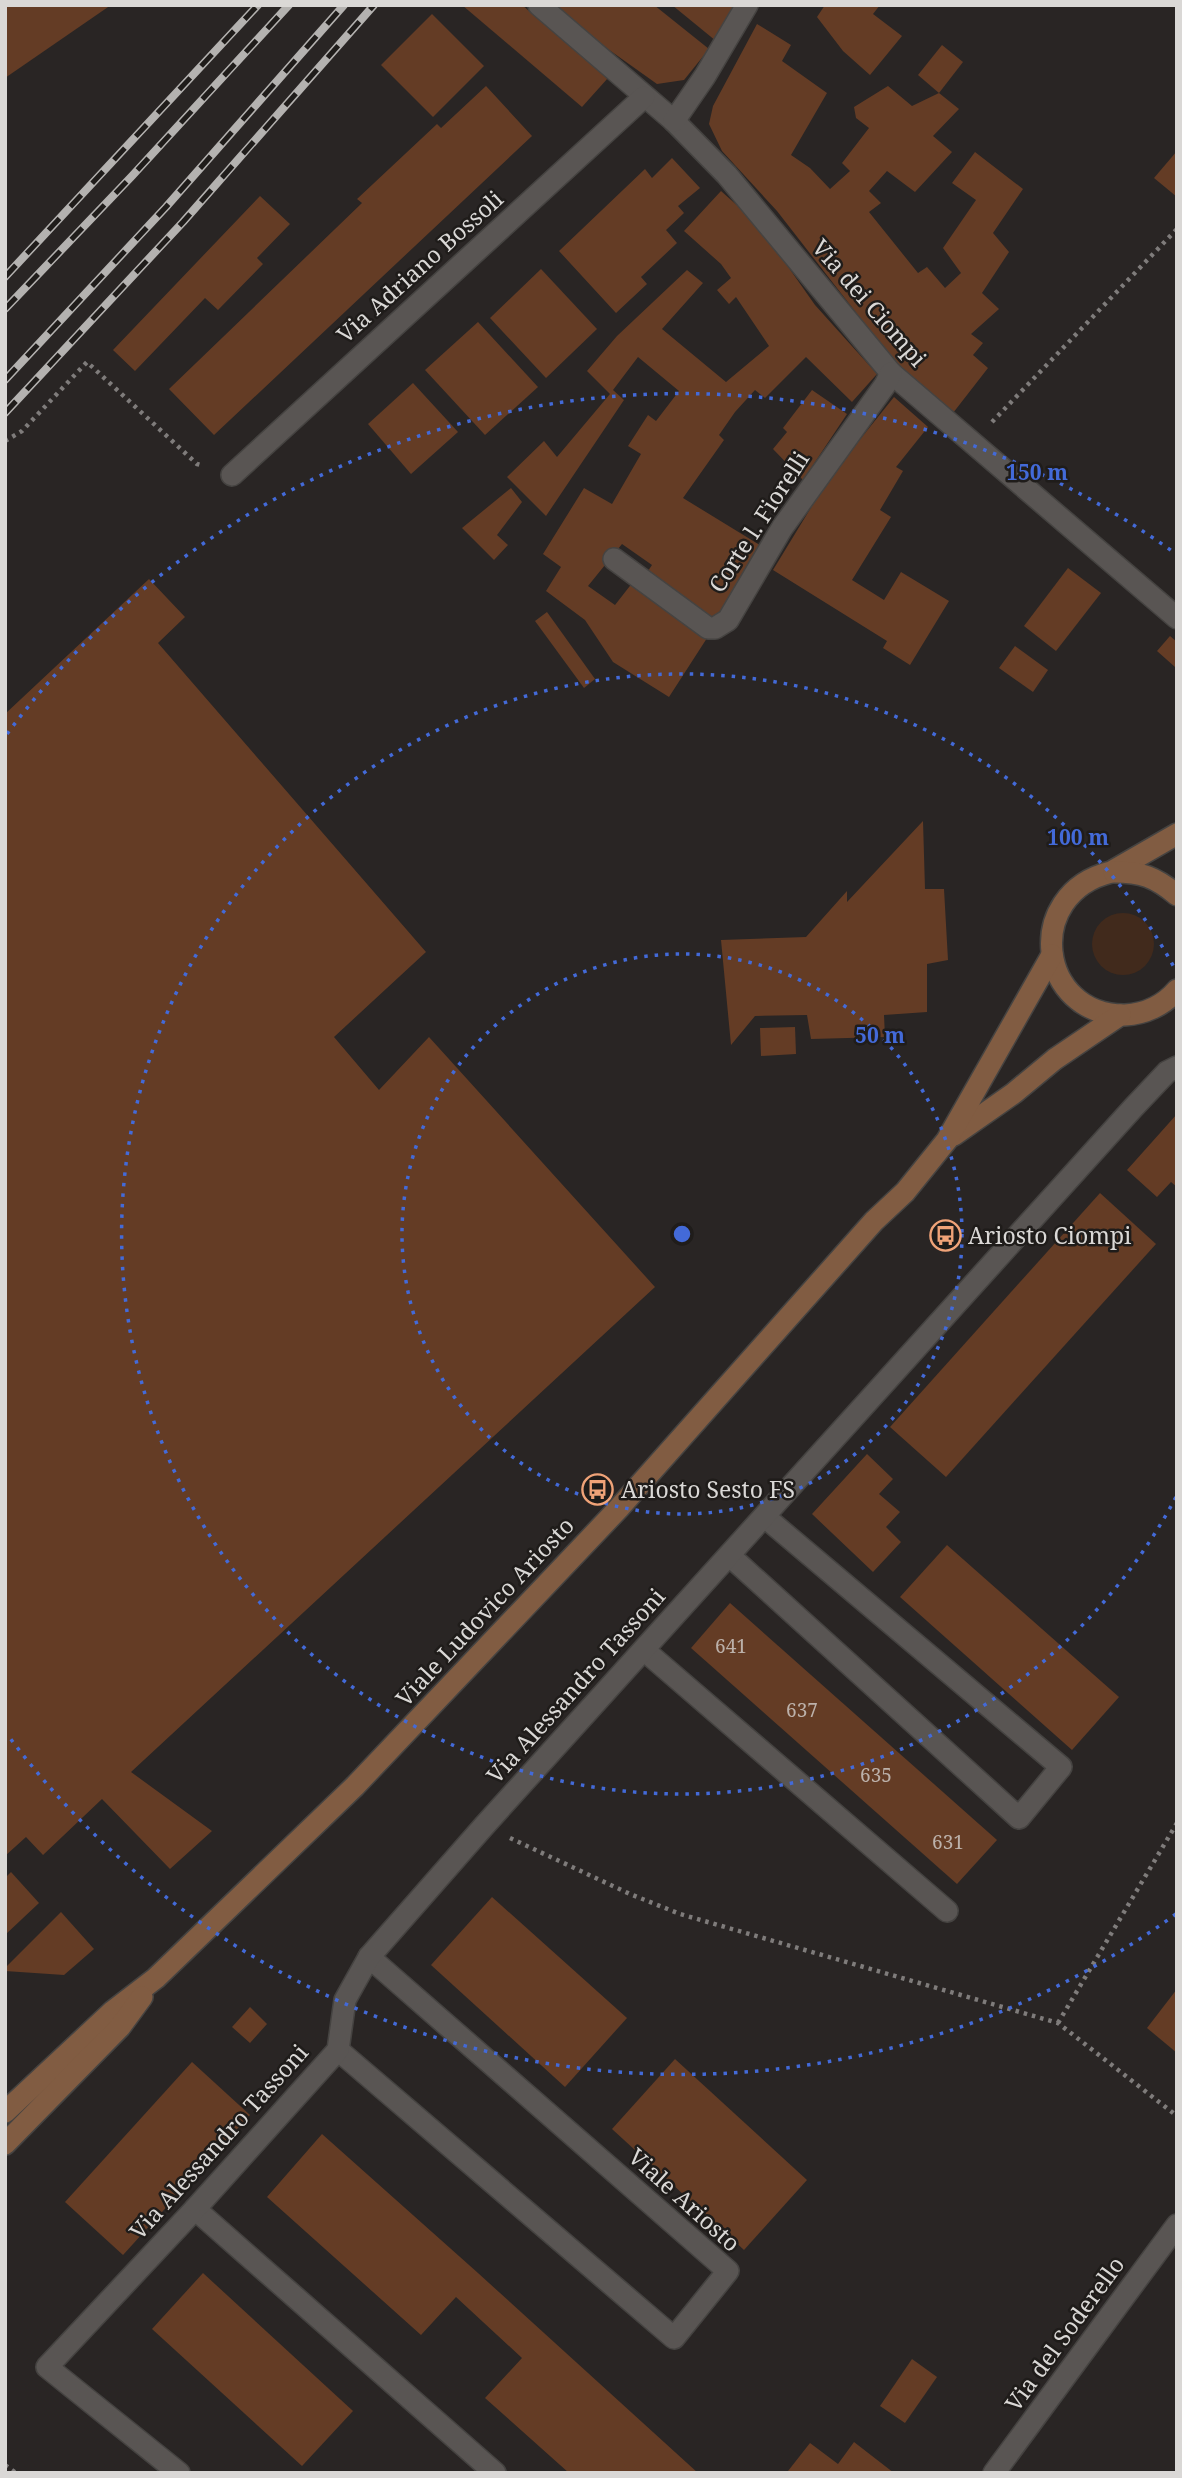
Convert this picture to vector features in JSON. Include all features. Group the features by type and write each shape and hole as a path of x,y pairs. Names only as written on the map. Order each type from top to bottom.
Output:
{"street":[{"name":"Via dei Ciompi","path":"539,5 674,121 727,175 891,373 1177,618"},
{"path":"674,121 705,76 747,5"},
{"name":"Via Adriano Bossoli","path":"232,475 644,97"},
{"name":"Corte l. Fiorelli","path":"614,559 708,628 715,628 728,620 782,528 891,373"},
{"name":"Viale Ludovico Ariosto","path":"1177,834 1111,872 1088,880 1068,896 1052,930 1052,955 1059,975 1071,993 1088,1006 1101,1012 1119,1015 1144,1012 1166,1001 1177,990"},
{"path":"1111,872 1136,872 1158,880 1177,895"},
{"name":"Viale Ludovico Ariosto","path":"5,2112 113,2011 156,1978 355,1786 565,1565 874,1221 905,1192 947,1140 1052,955"},
{"name":"Viale Ludovico Ariosto","path":"947,1140 1119,1015"},
{"name":"Via Alessandro Tassoni","path":"178,2473 47,2367 195,2209 338,2050 345,2000 369,1957 484,1826 1124,1119 1167,1072 1177,1067"},
{"path":"730,1556 1020,1818 1061,1767 765,1517"},
{"path":"644,1650 947,1911"},
{"name":"Viale Ariosto","path":"338,2050 674,2338 728,2271 369,1957"},
{"name":"Viale Ludovico Ariosto","path":"5,2144 120,2027 156,1978"},
{"path":"195,2209 495,2473"},
{"name":"Via del Soderello","path":"994,2473 1177,2225"}],"path":[{"path":"972,443 1177,229"},
{"path":"5,441 22,431 86,362 197,464 232,475"},
{"path":"1058,2023 1177,1824"},
{"path":"484,1826 630,1894 680,1914 1058,2023 1177,2116"},
{"path":"5,2465 16,2473"}],"shaded area":[{"path":"1123,913 1135,915 1145,922 1152,932 1152,956 1145,966 1135,973 1123,975 1111,973 1101,966 1094,956 1092,944 1094,932 1101,922 1111,915"}],"building":[{"path":"5,5 111,5 5,78"},
{"path":"462,5 522,5 608,78 582,107"},
{"path":"556,5 654,5 709,49 684,80 657,84 584,32"},
{"path":"672,5 739,5 716,41"},
{"path":"825,5 880,5 873,14 902,36 870,75 843,51 817,17"},
{"path":"432,14 484,66 433,117 381,65"},
{"path":"757,24 791,45 782,61 827,93 791,155 810,168 830,189 850,171 842,163 869,128 856,118 854,107 888,86 912,106 939,93 959,109 933,136 952,152 915,192 887,171 869,191 881,203 869,212 918,273 927,267 945,288 961,273 943,248 976,200 952,183 975,152 1023,189 993,233 1009,252 982,293 999,309 971,334 983,343 973,355 988,368 953,413 903,373 777,211 722,151 709,124 713,106"},
{"path":"942,45 963,62 939,93 918,75"},
{"path":"486,86 532,136 214,435 169,389 362,203 357,199 437,124 441,128"},
{"path":"1177,151 1177,197 1154,178"},
{"path":"672,158 700,188 678,206 684,213 666,230 677,243 641,277 647,284 616,313 559,251 645,169 652,178"},
{"path":"721,191 758,224 815,305 877,374 852,402 806,357 765,398 755,390 719,435 724,440 683,498 763,547 716,623 648,571 652,565 622,544 588,586 615,605 633,582 709,635 669,697 613,662 585,620 546,591 561,567 543,554 584,488 612,504 641,454 628,446 648,415 656,421 679,391 638,357 613,390 624,400 546,516 507,477 544,441 557,457 610,394 587,371 617,336 687,270 703,283 662,329 726,382 769,346 736,297 729,304 717,290 731,278 721,264 684,231"},
{"path":"260,196 290,224 257,258 263,264 218,310 205,298 135,371 113,350"},
{"path":"541,269 597,329 546,378 490,318"},
{"path":"478,322 538,387 485,435 425,370"},
{"path":"413,383 458,432 411,474 368,424"},
{"path":"812,390 847,414 803,480 773,449 787,432 783,428"},
{"path":"894,397 928,427 896,467 903,471 880,510 891,517 852,580 884,600 901,572 949,601 910,665 883,648 887,641 773,570 829,478"},
{"path":"511,488 522,502 497,535 508,545 494,560 462,528"},
{"path":"1068,568 1101,593 1056,651 1024,626"},
{"path":"149,579 185,617 158,643 426,952 334,1037 379,1090 429,1037 655,1287 131,1772 212,1831 170,1869 102,1799 43,1855 26,1837 5,1856 5,714"},
{"path":"547,612 595,679 584,688 535,621"},
{"path":"1170,636 1177,642 1175,667 1157,651"},
{"path":"1015,646 1048,670 1033,692 999,668"},
{"path":"923,821 925,889 944,889 948,960 927,964 927,1012 884,1015 885,1037 811,1039 807,1015 755,1016 731,1045 721,940 806,937 847,891 847,902"},
{"path":"795,1027 796,1054 761,1056 760,1028"},
{"path":"1177,1114 1177,1187 1171,1182 1157,1197 1127,1170"},
{"path":"1100,1193 1156,1244 946,1477 890,1427"},
{"path":"867,1454 893,1479 879,1494 900,1512 886,1527 901,1542 873,1572 812,1514"},
{"path":"947,1545 1119,1697 1072,1750 900,1597"},
{"path":"730,1603 997,1840 957,1884 691,1648"},
{"path":"11,1872 39,1903 5,1935 5,1878"},
{"path":"492,1897 627,2018 565,2087 431,1965"},
{"path":"61,1912 94,1949 64,1975 5,1971 5,1968"},
{"path":"1177,1989 1177,2053 1147,2028"},
{"path":"250,2007 267,2024 250,2043 232,2027"},
{"path":"675,2059 807,2180 744,2250 612,2129"},
{"path":"192,2062 250,2115 123,2255 65,2202"},
{"path":"322,2134 698,2473 569,2473 485,2398 522,2358 456,2297 421,2335 267,2197"},
{"path":"203,2273 353,2411 302,2466 152,2329"},
{"path":"912,2359 937,2377 905,2423 880,2406"},
{"path":"854,2442 894,2473 788,2471 810,2443 838,2464"}],"railway":[{"path":"5,277 258,5"},
{"path":"5,309 289,5"},
{"path":"5,380 166,207 344,5"},
{"path":"5,413 183,222 374,5"}],"place":[{"name":"Ariosto Ciompi","path":"945,1236"},
{"name":"Ariosto Sesto FS","path":"598,1490"}]}
